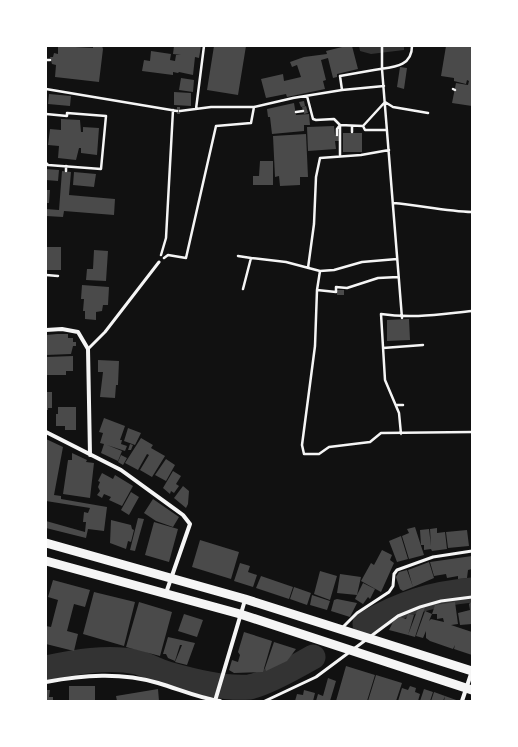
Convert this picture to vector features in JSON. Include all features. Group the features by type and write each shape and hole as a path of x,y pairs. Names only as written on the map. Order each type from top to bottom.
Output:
{"main road":[{"path":"46,543 172,577 472,671"},
{"path":"46,561 240,614 469,689"}],"street":[{"path":"46,330 62,329 78,332 88,349 90,455"},
{"path":"46,432 120,470 183,515 190,524 166,593"},
{"path":"46,682 74,677 114,675 157,683 194,696 217,701 222,673 245,599"},
{"path":"462,701 469,689 472,671"}],"lane":[{"path":"88,349 105,332 159,262"},
{"path":"340,630 357,613 389,592 397,570 433,557 472,551"},
{"path":"265,701 316,678 384,625 398,616 420,607 441,601 472,597"}],"path":[{"path":"196,109 204,46"},
{"path":"382,46 382,69 402,318"},
{"path":"342,90 340,76 395,68 406,62 412,53 412,46"},
{"path":"46,89 178,111 211,107 254,107 342,90 384,86"},
{"path":"307,96 308,109 314,120 334,119 340,125 352,126 363,126 385,102"},
{"path":"385,102 393,108 428,112"},
{"path":"173,110 166,238 159,262 168,255 186,258 216,126 251,123 254,107"},
{"path":"296,112 303,111"},
{"path":"46,114 67,116 67,113 106,116 102,169 48,165 46,163"},
{"path":"337,135 337,129 340,125"},
{"path":"340,125 340,155"},
{"path":"352,126 352,132"},
{"path":"363,126 365,130 387,130"},
{"path":"308,268 314,224 316,177 320,158 340,155 361,155 388,150"},
{"path":"66,166 66,171"},
{"path":"393,203 423,206 448,211 472,212"},
{"path":"238,256 286,262 320,271 334,270 362,262 397,259"},
{"path":"243,289 252,258"},
{"path":"320,271 317,290 315,346 302,445 304,454 319,454 329,446 370,442 381,433 401,434 472,432"},
{"path":"46,276 58,276"},
{"path":"317,290 336,292 336,287 347,288 378,278 398,277"},
{"path":"401,434 399,413 385,380 381,314 402,318 448,315 472,311"},
{"path":"383,348 423,345"},
{"path":"396,405 403,405"}],"shaded area":[{"path":"359,46 404,46 404,50 371,54 360,51"}],"building":[{"path":"58,46 93,48 93,46 102,46 103,49 99,82 55,77 56,65 52,64 50,57 53,57 54,53 58,54"},
{"path":"174,46 201,46 199,58 195,57 193,75 179,72 173,72 173,75 142,71 144,60 150,61 151,51 171,54 170,60 175,61 176,55 181,55 173,54"},
{"path":"214,46 246,46 238,95 207,90"},
{"path":"352,46 358,69 337,74 337,77 333,78 328,58 321,60 326,80 323,81 325,89 287,97 286,94 266,98 261,79 283,74 284,81 301,77 297,65 292,67 290,62 304,57 327,54 326,51"},
{"path":"446,46 472,46 472,106 452,103 456,83 468,85 469,81 467,80 466,84 454,81 454,78 441,76"},
{"path":"400,67 407,68 404,89 397,87"},
{"path":"181,78 194,80 193,92 179,90"},
{"path":"174,92 191,93 191,106 174,105"},
{"path":"49,94 71,96 70,106 48,104"},
{"path":"304,101 305,106 301,107 299,102"},
{"path":"294,103 296,115 309,114 310,125 304,125 304,131 272,134 270,117 268,117 267,109"},
{"path":"306,106 308,113 304,114 302,107"},
{"path":"177,107 180,107 180,114 177,114"},
{"path":"61,119 80,120 81,132 83,132 83,127 99,128 97,155 81,153 81,148 79,148 76,160 58,158 59,146 48,145 50,129 61,130"},
{"path":"334,126 335,135 339,135 339,141 335,141 336,149 308,151 307,127"},
{"path":"343,133 362,133 362,152 343,152"},
{"path":"306,134 308,177 300,177 300,185 280,186 279,176 275,177 273,136"},
{"path":"260,161 273,161 273,185 253,185 253,176 259,176"},
{"path":"46,169 59,170 58,181 46,180"},
{"path":"62,171 71,172 69,195 115,199 114,215 64,211 63,217 46,216 46,209 59,210"},
{"path":"74,172 96,174 94,187 73,185"},
{"path":"46,190 50,190 49,203 46,203"},
{"path":"46,247 61,247 61,270 46,270"},
{"path":"94,250 108,251 106,281 86,280 87,269 93,269"},
{"path":"82,285 109,287 108,305 103,305 102,311 96,312 96,320 85,319 85,311 83,311 84,299 81,299"},
{"path":"337,290 344,290 344,295 337,295"},
{"path":"409,319 410,340 387,341 387,320"},
{"path":"68,334 68,338 73,338 73,342 76,342 76,346 73,346 71,354 46,355 46,335"},
{"path":"73,356 73,371 66,371 66,375 46,375 46,357"},
{"path":"98,360 119,361 118,385 116,385 115,398 100,397 103,372 98,372"},
{"path":"46,381 47,392 52,392 52,408 48,408 48,410 46,410"},
{"path":"58,407 76,407 76,430 65,430 65,426 56,426 56,414 58,414"},
{"path":"104,418 125,426 120,440 122,440 121,444 127,446 125,451 107,445 122,451 118,461 101,453 104,444 100,443 103,433 99,432"},
{"path":"128,428 141,433 135,445 124,441"},
{"path":"141,438 153,445 151,448 165,456 152,477 140,470 149,455 147,454 138,470 125,463"},
{"path":"46,439 63,447 54,495 61,496 61,499 107,507 104,531 88,529 86,538 46,528 46,521 85,532 86,522 83,522 84,512 88,513 90,508 46,501"},
{"path":"130,444 133,445 131,450 128,450"},
{"path":"72,453 87,460 86,462 94,463 90,498 63,494 68,460 72,460"},
{"path":"121,455 127,458 123,465 118,462"},
{"path":"166,459 175,465 166,481 155,475"},
{"path":"173,471 181,476 176,484 179,486 174,493 171,491 170,494 163,488"},
{"path":"102,473 113,479 115,475 133,486 122,506 109,500 111,497 104,494 102,498 97,495 100,491 98,487 100,482 98,481"},
{"path":"183,486 189,491 188,504 186,508 174,498"},
{"path":"131,492 139,497 129,515 121,510"},
{"path":"153,499 179,517 173,527 156,521 144,513"},
{"path":"138,518 144,519 135,551 130,550"},
{"path":"111,520 131,525 132,529 134,530 131,542 128,541 126,549 110,543"},
{"path":"154,522 178,529 169,562 145,555"},
{"path":"415,527 424,555 409,559 402,536 409,533 407,529"},
{"path":"437,528 437,533 445,532 447,549 432,551 431,549 424,550 424,545 421,545 420,530 429,529 431,546 430,529"},
{"path":"467,530 469,546 448,548 446,532"},
{"path":"401,536 408,559 397,562 389,541"},
{"path":"200,540 239,552 231,579 192,567"},
{"path":"382,550 392,555 390,560 394,563 381,592 361,581 371,563 374,565"},
{"path":"472,556 472,569 468,570 467,578 458,579 458,576 447,578 446,574 434,576 430,562"},
{"path":"429,562 434,578 413,587 408,570"},
{"path":"240,563 250,566 248,572 257,575 253,587 234,581"},
{"path":"407,570 413,587 403,591 400,589 396,577 399,572"},
{"path":"320,571 337,576 330,600 314,594"},
{"path":"340,574 361,577 357,595 337,593"},
{"path":"261,576 293,587 289,599 256,588"},
{"path":"53,580 90,590 85,607 74,604 67,631 78,634 74,651 46,644 46,626 51,627 58,600 48,597"},
{"path":"363,583 375,589 370,599 368,597 363,604 355,599"},
{"path":"294,587 311,593 307,605 290,599"},
{"path":"94,592 135,602 124,646 83,634"},
{"path":"312,595 330,601 327,610 310,605"},
{"path":"337,599 357,603 350,617 331,611 334,600"},
{"path":"472,601 472,624 460,625 458,613 470,610 469,604"},
{"path":"139,602 172,612 160,656 126,647"},
{"path":"455,602 458,624 451,625 472,632 472,655 454,649 455,645 453,649 430,641 426,638 426,631 423,638 416,636 425,611 432,614 435,605","holes":["432,614 437,614 437,619 443,618 444,622 431,619 429,621"]},
{"path":"425,607 415,637 408,635 417,611"},
{"path":"184,614 203,620 197,637 178,631"},
{"path":"408,614 414,615 408,635 389,630 394,620 400,617 406,619"},
{"path":"244,632 272,641 263,672 234,673 229,670 232,660 238,662 240,655 238,652"},
{"path":"168,637 195,643 187,665 175,662 182,645 180,645 175,661 168,658 166,654 163,654"},
{"path":"274,642 296,649 287,661 266,671 265,668"},
{"path":"346,666 375,675 367,701 336,701"},
{"path":"376,675 402,683 396,701 368,701"},
{"path":"328,678 336,681 330,701 316,701 318,694 323,696"},
{"path":"69,686 95,686 95,701 69,701"},
{"path":"410,686 416,688 415,692 420,694 418,701 398,701 402,688 408,690"},
{"path":"158,689 159,701 117,701 116,696"},
{"path":"424,689 433,692 430,701 420,701"},
{"path":"46,690 50,690 49,697 53,697 53,701 46,701"},
{"path":"304,690 315,693 313,701 295,701 297,694 303,695"},
{"path":"434,692 445,696 443,701 431,701"},
{"path":"445,696 459,701 444,701"}],"waterway":[{"path":"365,624 404,605 443,594 472,590"},
{"path":"46,668 91,660 126,660 137,662 164,673 198,682 229,687 249,687 272,679 313,657"}]}
